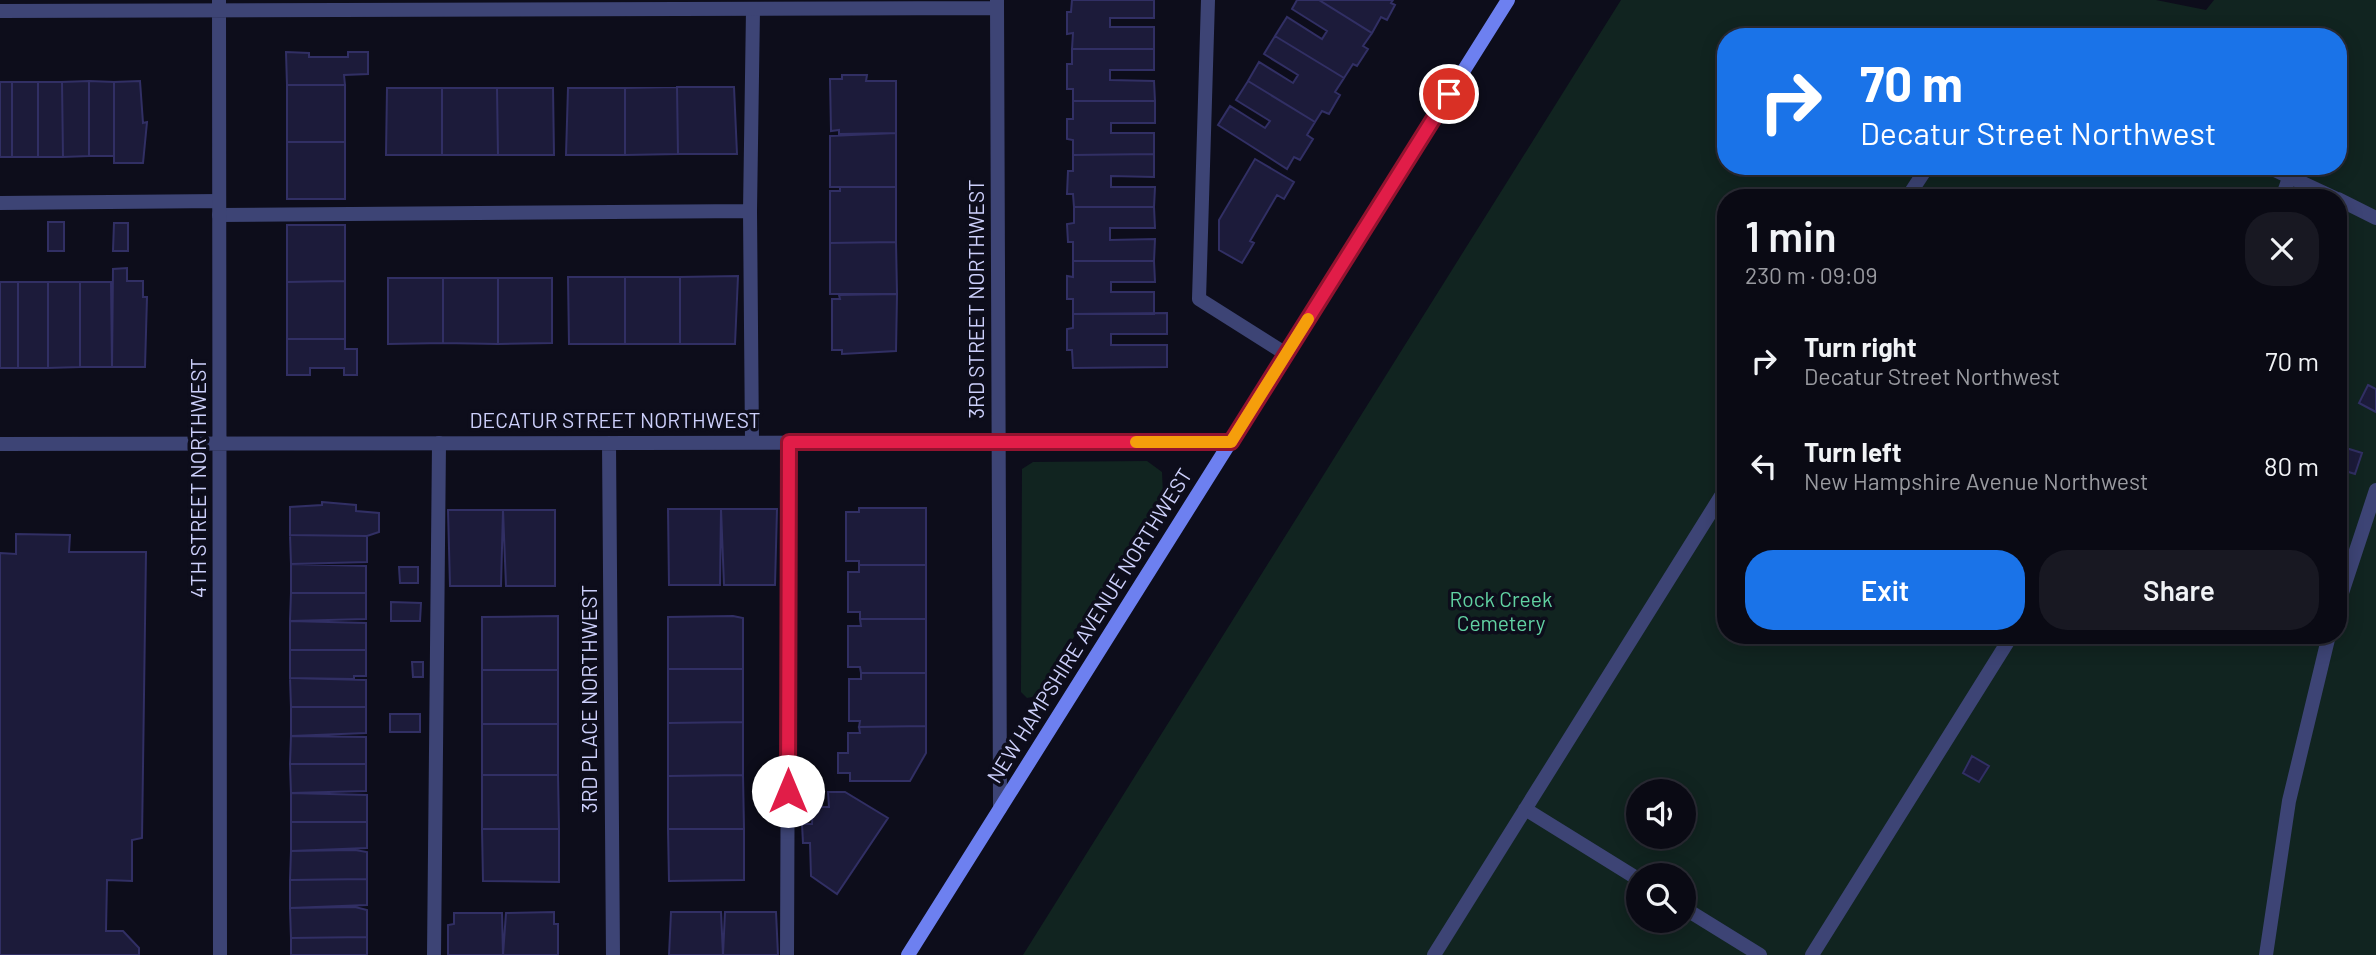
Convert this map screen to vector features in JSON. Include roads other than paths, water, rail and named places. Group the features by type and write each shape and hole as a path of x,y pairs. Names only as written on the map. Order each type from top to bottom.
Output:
{"main road":[{"name":"NEW HAMPSHIRE AVENUE NORTHWEST","path":"908,955 1508,0"}],"street":[{"path":"1208,0 1199,299 1286,354"},
{"path":"0,11 218,5 753,9 997,4"},
{"name":"3RD STREET NORTHWEST","path":"997,4 1000,808"},
{"name":"4TH STREET NORTHWEST","path":"218,5 220,955"},
{"path":"752,442 750,211 753,9"},
{"path":"2285,189 2290,175 2319,189"},
{"path":"0,203 219,208 750,211"},
{"path":"2347,203 2376,218"},
{"path":"787,955 789,442"},
{"name":"DECATUR STREET NORTHWEST","path":"0,444 1231,442"},
{"path":"435,955 439,443"},
{"name":"3RD PLACE NORTHWEST","path":"610,443 613,955"},
{"path":"2347,578 2376,490"},
{"path":"1434,955 1717,502"},
{"path":"1812,955 2006,644"},
{"path":"2266,955 2289,802 2327,644"},
{"path":"1525,809 1626,872"},
{"path":"1696,915 1760,955"}],"park label":[{"name":"Rock Creek Cemetery","path":"1501,612"}]}
